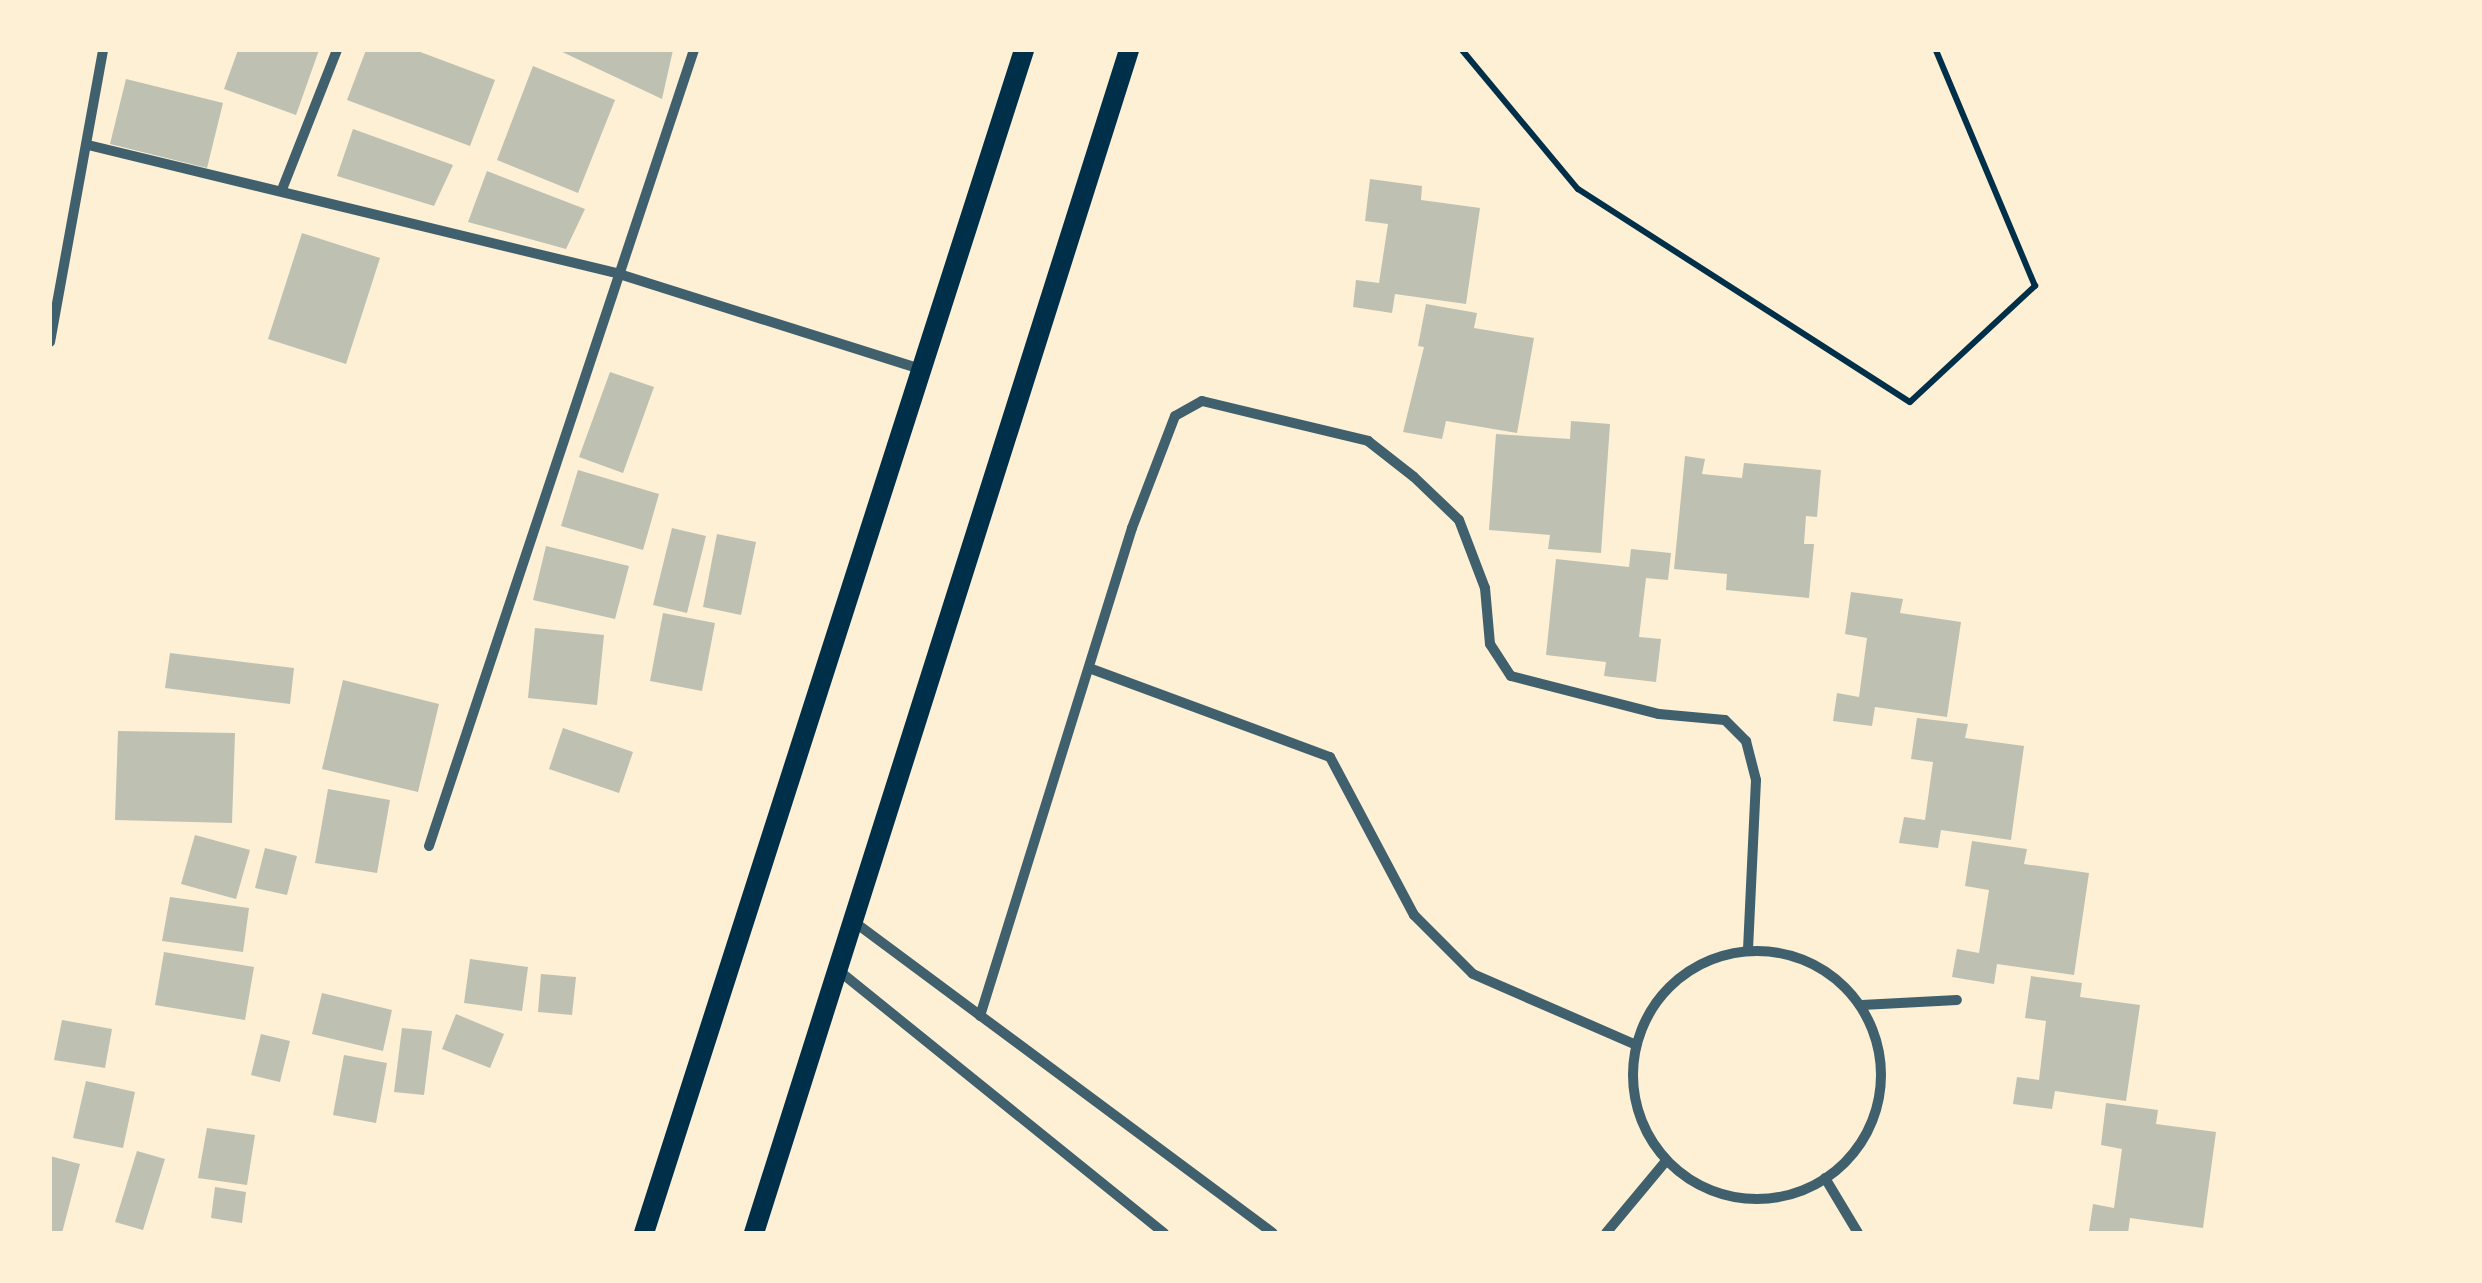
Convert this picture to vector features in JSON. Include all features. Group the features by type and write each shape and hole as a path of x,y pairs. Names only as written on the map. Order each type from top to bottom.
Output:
{"main road":[{"path":"644,1233 925,371 1024,50"},
{"path":"754,1233 1129,50"}],"street":[{"path":"50,342 103,50"},
{"path":"283,188 337,50"},
{"path":"429,846 616,273 694,50"},
{"path":"88,145 283,188 616,273 925,371"},
{"path":"980,1016 1089,668 1175,416 1202,401 1368,441 1459,520 1485,588 1490,644 1512,676 1659,714 1725,720 1746,741 1756,780 1748,951"},
{"path":"1089,668 1330,757 1414,914 1473,974 1636,1045"},
{"path":"852,920 1273,1233"},
{"path":"1748,951 1798,955 1834,975 1862,1005 1878,1043 1882,1084 1872,1124 1850,1159 1825,1178 1778,1198 1738,1199 1698,1186 1666,1161 1643,1126 1632,1086 1636,1045 1653,1006 1680,976 1716,956 1748,951"},
{"path":"838,970 1147,1228 1164,1233"},
{"path":"1862,1005 1957,1000"},
{"path":"1606,1233 1666,1161"},
{"path":"1825,1178 1858,1233"}],"path":[{"path":"1462,50 1578,189 1910,402 2035,286 1936,50"}],"building":[{"path":"238,50 319,50 296,115 224,89"},
{"path":"366,50 415,50 495,80 470,146 347,100"},
{"path":"558,50 673,50 662,99"},
{"path":"533,66 615,100 578,193 497,160"},
{"path":"126,79 223,103 207,168 110,144"},
{"path":"353,129 453,165 434,206 337,176"},
{"path":"487,171 585,209 566,249 468,222"},
{"path":"1370,179 1422,186 1421,200 1480,208 1466,304 1395,294 1392,313 1353,307 1356,280 1379,283 1388,224 1365,221"},
{"path":"302,233 380,258 346,364 268,339"},
{"path":"1426,304 1477,313 1474,328 1534,338 1517,433 1446,421 1442,439 1403,432 1424,347 1418,346"},
{"path":"610,372 654,387 623,473 579,457"},
{"path":"1571,421 1610,424 1601,553 1548,549 1550,535 1489,530 1496,434 1570,439"},
{"path":"1685,456 1705,459 1702,474 1742,478 1744,463 1821,470 1817,517 1806,516 1804,544 1814,544 1809,598 1726,590 1727,574 1674,569"},
{"path":"578,470 659,494 643,550 561,526"},
{"path":"672,528 706,536 687,613 653,605"},
{"path":"717,534 756,542 741,615 703,607"},
{"path":"546,546 629,566 615,619 533,600"},
{"path":"1631,549 1671,553 1668,580 1646,578 1639,637 1661,639 1656,682 1604,676 1606,662 1546,655 1556,559 1629,567"},
{"path":"1851,592 1903,599 1900,613 1961,622 1947,717 1875,707 1872,726 1833,721 1837,693 1859,697 1867,638 1845,634"},
{"path":"663,613 715,623 702,691 650,681"},
{"path":"535,628 604,635 597,705 528,698"},
{"path":"170,653 294,668 290,704 165,688"},
{"path":"343,680 439,704 418,792 322,769"},
{"path":"1917,718 1968,724 1965,738 2024,746 2011,840 1941,830 1938,848 1899,843 1904,817 1925,820 1933,762 1911,759"},
{"path":"563,728 633,752 619,793 549,769"},
{"path":"118,731 235,733 232,823 115,820"},
{"path":"328,789 390,800 377,873 315,863"},
{"path":"195,835 250,850 236,899 181,884"},
{"path":"1972,841 2027,849 2024,864 2089,873 2074,975 1997,964 1994,984 1952,977 1957,949 1979,953 1989,890 1965,886"},
{"path":"265,848 297,856 287,895 255,888"},
{"path":"170,897 249,908 243,952 162,941"},
{"path":"164,952 254,967 245,1020 155,1005"},
{"path":"470,959 528,967 522,1011 464,1003"},
{"path":"541,974 576,977 572,1015 538,1012"},
{"path":"2031,976 2082,983 2080,997 2140,1005 2126,1101 2055,1091 2052,1109 2013,1104 2017,1077 2039,1080 2046,1021 2025,1018"},
{"path":"322,993 392,1010 383,1051 312,1034"},
{"path":"456,1014 504,1034 490,1068 442,1049"},
{"path":"62,1020 112,1029 105,1068 54,1060"},
{"path":"402,1028 432,1031 424,1095 394,1092"},
{"path":"261,1034 290,1041 280,1082 251,1075"},
{"path":"344,1055 387,1063 376,1123 333,1115"},
{"path":"86,1081 135,1092 123,1148 73,1138"},
{"path":"2106,1103 2158,1110 2156,1124 2216,1132 2203,1228 2130,1218 2128,1233 2089,1231 2093,1204 2114,1208 2122,1149 2101,1145"},
{"path":"207,1128 255,1135 247,1185 198,1178"},
{"path":"137,1151 165,1159 143,1230 115,1222"},
{"path":"50,1156 80,1164 62,1233 50,1233"},
{"path":"215,1187 246,1192 242,1223 211,1218"}]}
